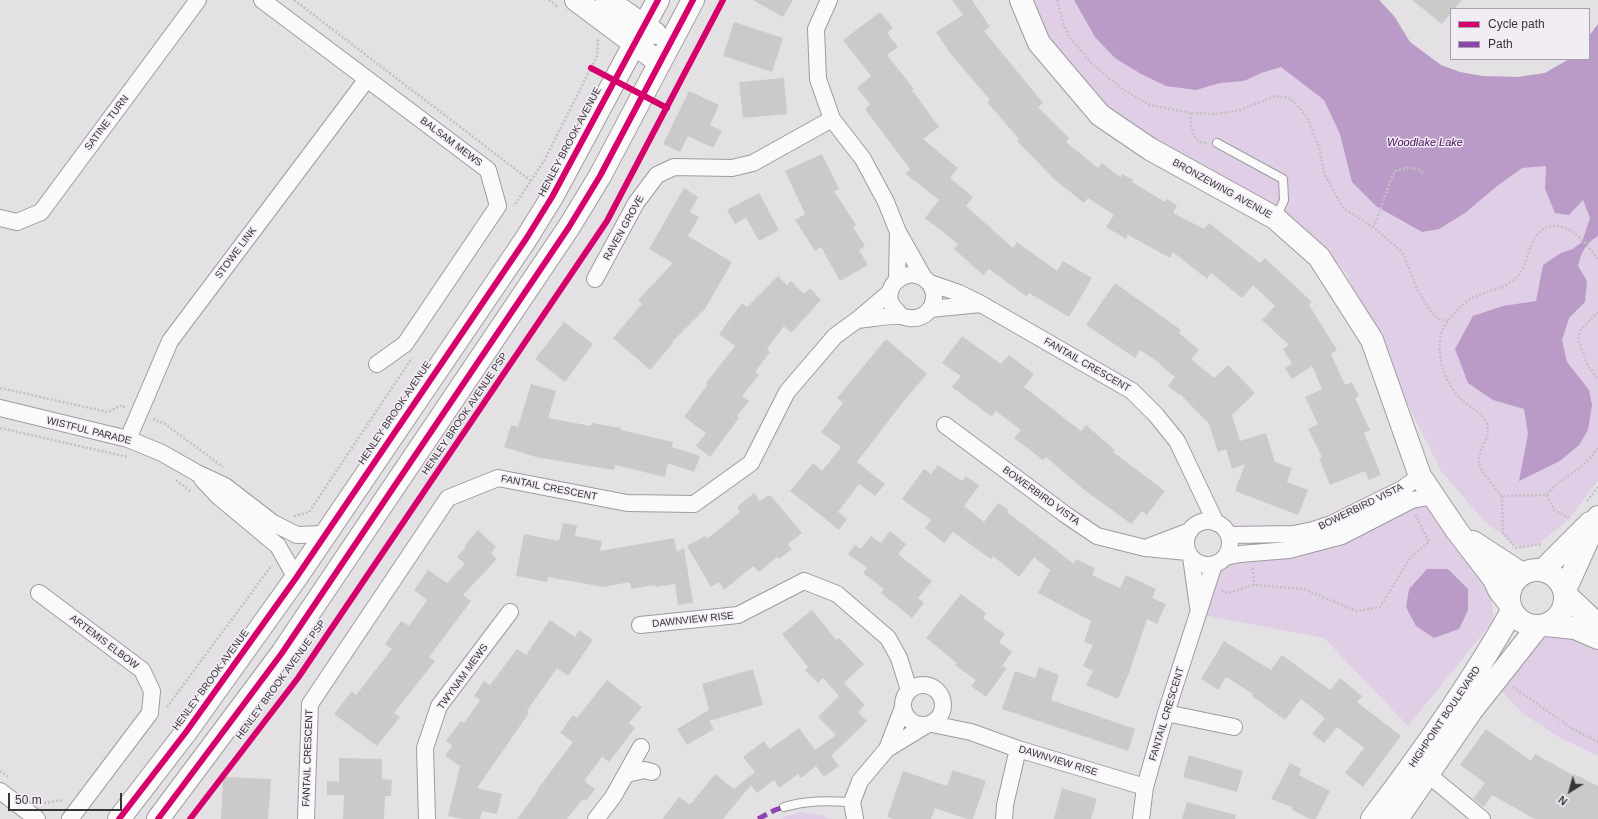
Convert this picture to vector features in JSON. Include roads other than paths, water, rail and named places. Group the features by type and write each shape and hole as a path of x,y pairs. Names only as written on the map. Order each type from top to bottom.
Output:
{"street":[{"name":"SATINE TURN","path":"0,218 17,222 41,212 198,0"},
{"name":"BALSAM MEWS","path":"262,0 488,170 498,206 405,344 377,364"},
{"path":"576,0 604,9 639,34 660,63"},
{"name":"HENLEY BROOK AVENUE","path":"119,819 186,732 296,578 541,215 658,0"},
{"path":"158,819 282,653 569,227 600,176 693,0"},
{"path":"829,0 816,29 818,79 832,119 863,159 886,202 898,232 934,292 934,301 930,309 924,315 917,318 901,316 894,310 890,301 894,286 898,232"},
{"name":"BRONZEWING AVENUE","path":"1021,0 1039,43 1100,115 1150,149 1275,218 1319,256 1372,340 1420,476 1457,531 1494,579 1510,607"},
{"path":"639,34 670,43"},
{"name":"STOWE LINK","path":"128,439 170,341 367,79"},
{"name":"RAVEN GROVE","path":"596,279 636,203 656,175 674,167 732,168 752,163 832,119"},
{"path":"894,286 910,274 917,275 927,280"},
{"name":"FANTAIL CRESCENT","path":"927,280 981,304 1132,391 1156,415 1177,441 1216,523"},
{"name":"FANTAIL CRESCENT","path":"306,819 310,704 448,498 498,478 627,503 694,504 751,463 787,392 835,336 858,320 894,286"},
{"path":"930,309 981,304"},
{"name":"FANTAIL CRESCENT","path":"858,320 901,316"},
{"name":"WISTFUL PARADE","path":"0,408 128,439 162,453 196,474 226,486 273,523 297,535 326,534"},
{"name":"BOWERBIRD VISTA","path":"945,425 1066,516 1097,536 1145,548 1190,555"},
{"name":"WISTFUL PARADE","path":"196,474 218,496 278,546 296,578"},
{"name":"BOWERBIRD VISTA","path":"1229,535 1294,534 1313,530 1331,524 1402,489 1420,476"},
{"path":"1145,548 1193,527 1203,522 1216,523 1226,530 1229,535 1230,543 1229,550 1220,561 1202,564 1190,555 1186,545 1187,538 1193,527 1199,486"},
{"name":"BOWERBIRD VISTA","path":"1220,561 1240,554 1289,550 1342,536 1409,501 1434,496"},
{"path":"1543,570 1594,512"},
{"path":"1543,626 1556,619 1563,610 1565,592 1594,512"},
{"name":"BRONZEWING AVENUE","path":"1457,531 1522,574"},
{"name":"FANTAIL CRESCENT","path":"1190,555 1199,610"},
{"name":"FANTAIL CRESCENT","path":"1141,819 1145,787 1166,713 1199,610 1209,583 1220,561"},
{"path":"1598,625 1565,592 1556,577 1550,573 1536,569 1522,574 1511,586 1509,594 1510,607 1517,618 1523,623 1531,626 1575,628 1598,638"},
{"name":"DAWNVIEW RISE","path":"640,625 738,615 804,581 837,594 888,638 916,687"},
{"name":"ARTEMIS ELBOW","path":"39,593 142,670 152,691 150,713 70,819"},
{"name":"HIGHPOINT BOULEVARD","path":"1397,819 1421,769 1482,664 1510,607"},
{"name":"TWYNAM MEWS","path":"427,819 426,748 439,706 510,612"},
{"name":"HIGHPOINT BOULEVARD","path":"1372,819 1421,769 1472,710 1536,629 1543,626"},
{"path":"855,819 852,802 860,781 887,749 902,710 902,702 905,695 916,687 930,686 936,690 941,696 943,703 943,710 939,718 887,749"},
{"path":"902,710 910,722 917,725 928,725"},
{"name":"DAWNVIEW RISE","path":"943,710 971,732"},
{"path":"1166,713 1234,727"},
{"name":"DAWNVIEW RISE","path":"928,725 971,732 1018,749 1145,787"},
{"path":"596,819 613,797 641,747"},
{"path":"1004,819 1005,805 1018,749"},
{"path":"1421,769 1482,819"},
{"path":"627,774 644,770 652,772"},
{"path":"0,792 37,819"}],"lane":[{"path":"1217,143 1283,179 1284,200 1275,218"},
{"path":"784,807 817,800 852,802"}],"water":[{"name":"Woodlake Lake","path":"1074,0 1379,0 1394,16 1410,42 1441,65 1460,72 1482,76 1518,77 1545,73 1567,60 1590,60 1590,35 1598,24 1598,236 1587,245 1581,256 1578,266 1587,281 1585,302 1569,318 1562,340 1567,362 1589,390 1592,405 1588,430 1579,445 1560,461 1519,481 1528,434 1524,409 1493,400 1468,383 1455,349 1473,316 1503,306 1536,301 1543,265 1561,253 1573,249 1582,242 1590,218 1583,200 1569,215 1555,213 1545,189 1546,166 1522,168 1497,186 1465,213 1439,229 1422,232 1376,206 1352,182 1340,134 1324,100 1281,67 1261,73 1244,81 1220,83 1196,90 1166,86 1141,74 1115,58 1095,37"},
{"path":"1427,569 1448,569 1468,589 1468,610 1459,629 1434,638 1416,626 1406,607 1409,589"}]}
